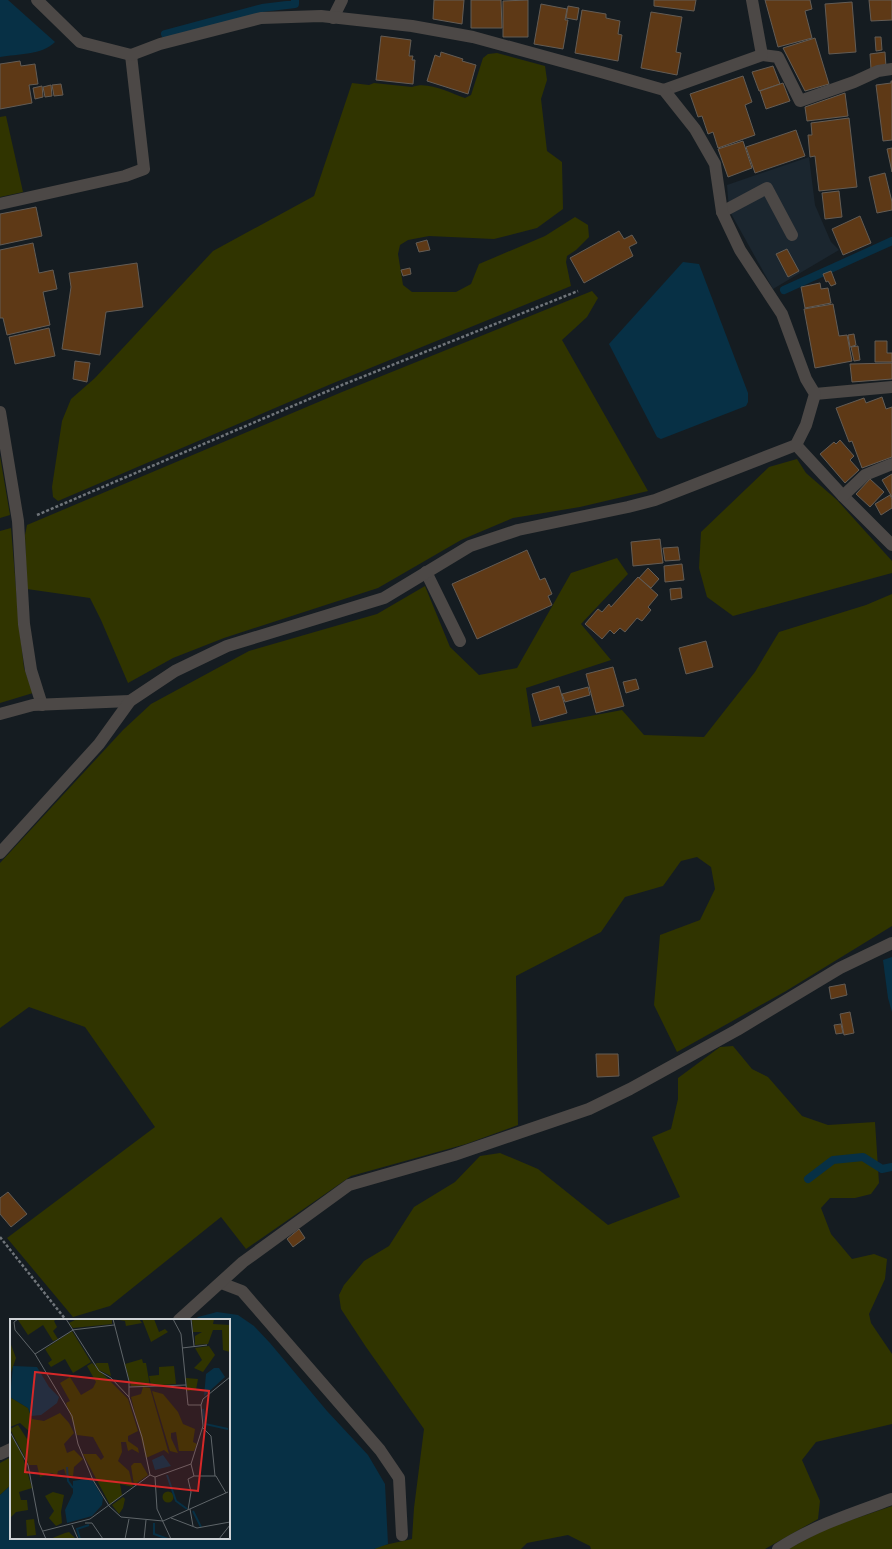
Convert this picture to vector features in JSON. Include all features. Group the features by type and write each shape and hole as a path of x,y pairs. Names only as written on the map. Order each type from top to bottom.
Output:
{"street":[{"path":"0,853 99,744 130,702 175,671 227,646 384,598 470,546 518,530 655,500 796,445 806,425 815,394 806,379 782,314 740,250 722,212 715,164 695,129 664,90 473,37 412,26 321,16 261,18 160,44 131,55 80,42 37,0"},
{"path":"332,18 342,0"},
{"path":"752,0 762,55"},
{"path":"0,204 125,176 144,169 131,55"},
{"path":"664,90 762,55 778,57 800,101 854,82 878,71 892,69"},
{"path":"722,212 767,188 792,235"},
{"path":"815,394 892,387"},
{"path":"0,412 18,520 24,624 31,670 42,705"},
{"path":"796,445 843,496 892,545"},
{"path":"843,496 865,475 892,464"},
{"path":"426,572 460,641"},
{"path":"0,714 33,705 130,702"},
{"path":"180,1319 243,1262 349,1186 454,1155 589,1109 630,1089 737,1030 840,968 892,943"},
{"path":"221,1283 242,1291 380,1450 399,1478 402,1535"},
{"path":"0,1454 10,1449"},
{"path":"778,1549 788,1542 826,1523 892,1498"}],"path":[{"path":"18,520 32,516 350,382 578,291"},
{"path":"0,1237 65,1319"}],"shaded area":[{"path":"809,157 815,205 831,242 839,250 773,289 729,210 727,185"}],"green space":[{"path":"497,53 545,66 547,80 541,99 547,151 562,162 563,209 537,228 494,239 429,236 408,240 400,245 398,254 403,285 412,292 456,292 471,284 479,264 545,236 575,217 588,225 589,237 576,250 567,256 566,262 571,286 331,384 58,501 53,497 52,487 62,421 71,399 95,378 213,251 314,196 352,83 369,85 374,83 412,87 425,85 439,88 465,98 471,95 483,58 488,54"},
{"path":"6,116 23,192 0,197 0,117"},
{"path":"592,291 598,298 587,317 562,340 648,491 580,507 513,518 461,540 378,588 224,638 173,658 128,683 90,598 27,589 25,535 27,525 342,392"},
{"path":"0,456 10,515 0,518"},
{"path":"797,459 806,473 837,500 892,561 892,573 733,616 707,597 699,568 701,532 769,467"},
{"path":"11,528 24,668 33,693 0,703 0,531"},
{"path":"617,558 628,574 581,624 611,660 526,688 532,727 622,710 644,735 704,737 755,672 779,632 866,605 892,594 892,926 786,991 677,1052 654,1005 660,935 700,920 715,889 711,867 697,857 681,861 663,886 625,897 601,932 516,976 518,1125 466,1144 351,1176 246,1249 221,1217 110,1306 73,1317 7,1238 155,1127 85,1027 29,1007 0,1028 0,863 123,730 151,704 249,651 377,614 425,586 450,647 479,675 517,668 571,573"},
{"path":"733,1046 752,1069 768,1077 802,1116 828,1125 875,1122 879,1183 871,1194 855,1198 830,1198 821,1208 831,1234 852,1259 874,1254 887,1259 885,1279 869,1314 871,1323 892,1354 892,1424 816,1442 802,1460 820,1501 818,1519 765,1549 591,1549 590,1546 568,1535 527,1543 521,1549 374,1549 380,1546 412,1539 414,1508 424,1429 341,1309 339,1295 344,1285 364,1261 389,1246 414,1207 455,1182 480,1156 500,1153 538,1169 608,1225 680,1197 652,1137 671,1129 678,1099 678,1078 720,1047"},
{"path":"10,1458 10,1486 0,1495 0,1463"},
{"path":"892,1506 892,1549 788,1549 828,1528"}],"water":[{"path":"0,0 8,0 55,42 37,52 0,57"},
{"path":"683,262 699,264 748,393 748,402 746,406 661,439 657,437 609,344"},
{"path":"892,957 892,1012 888,998 883,960"},
{"path":"217,1312 238,1315 254,1326 327,1411 368,1455 385,1484 388,1544 374,1549 0,1549 0,1495 10,1486 10,1539 230,1539 230,1319 196,1319 198,1317"}],"building":[{"path":"434,0 464,0 462,24 433,19"},
{"path":"471,0 501,0 502,28 471,28"},
{"path":"528,0 528,37 503,37 503,1"},
{"path":"654,0 696,0 694,11 654,6"},
{"path":"765,0 810,0 812,9 805,11 812,38 778,47"},
{"path":"869,0 892,0 892,20 871,21"},
{"path":"852,2 856,52 829,54 825,4"},
{"path":"541,4 567,9 565,20 568,20 563,49 534,44"},
{"path":"568,6 579,8 577,20 566,18"},
{"path":"582,10 606,14 606,18 620,21 618,34 622,35 618,61 575,53"},
{"path":"651,12 682,17 676,52 681,53 677,75 641,68"},
{"path":"381,36 411,40 409,56 413,56 412,60 415,60 413,84 376,80"},
{"path":"875,37 881,37 882,50 876,51"},
{"path":"815,38 829,84 805,91 783,48"},
{"path":"441,52 476,65 468,94 427,81 435,55 440,57"},
{"path":"885,52 886,67 871,69 870,54"},
{"path":"20,61 21,66 35,64 38,84 29,85 32,103 0,109 0,64"},
{"path":"773,66 780,84 759,91 752,72"},
{"path":"743,76 752,102 745,105 755,135 718,148 713,132 708,134 702,116 698,117 690,94"},
{"path":"891,81 892,140 883,141 876,85 891,83"},
{"path":"783,83 790,101 766,109 760,91"},
{"path":"61,84 63,95 54,96 52,85"},
{"path":"51,85 52,96 45,97 43,87"},
{"path":"42,86 43,97 35,99 33,88"},
{"path":"845,93 848,116 807,121 805,107"},
{"path":"849,118 857,187 819,191 815,156 810,157 808,135 812,135 811,123"},
{"path":"796,130 805,156 755,173 746,147"},
{"path":"743,141 752,168 728,177 718,149"},
{"path":"892,148 892,172 887,149"},
{"path":"885,173 892,202 892,210 877,213 869,177"},
{"path":"839,191 842,217 825,219 822,193"},
{"path":"36,207 42,236 0,245 0,214"},
{"path":"860,216 871,243 843,255 832,229"},
{"path":"619,231 624,239 632,235 637,243 629,247 633,256 584,283 570,258"},
{"path":"427,240 430,250 419,252 416,243"},
{"path":"33,243 39,273 53,270 57,289 43,292 50,325 7,335 3,318 0,318 0,250"},
{"path":"787,249 799,271 788,277 776,254"},
{"path":"137,263 143,307 106,312 100,355 62,349 71,287 69,273"},
{"path":"410,268 411,274 403,276 401,270"},
{"path":"831,271 836,284 831,286 828,281 826,282 823,274"},
{"path":"820,283 821,289 828,288 831,303 805,308 801,287"},
{"path":"833,304 839,336 847,335 852,361 815,368 804,309"},
{"path":"49,328 55,356 15,364 9,337"},
{"path":"854,334 856,345 850,347 848,335"},
{"path":"875,341 887,341 887,353 892,353 892,362 875,362"},
{"path":"858,346 860,360 854,361 851,347"},
{"path":"75,361 90,363 87,382 73,379"},
{"path":"892,363 892,379 852,382 850,364"},
{"path":"882,397 886,409 892,407 892,457 862,468 852,441 849,442 836,408 864,398 866,403"},
{"path":"840,440 854,456 850,460 859,470 845,483 820,454 834,442 836,444"},
{"path":"892,474 892,497 882,480"},
{"path":"870,479 884,492 870,507 856,494"},
{"path":"890,495 892,499 892,508 881,515 875,504"},
{"path":"660,539 663,563 633,566 631,542"},
{"path":"678,547 680,560 665,561 663,548"},
{"path":"527,550 540,580 545,578 552,594 548,596 552,605 477,639 452,584"},
{"path":"682,564 684,580 665,582 664,566"},
{"path":"648,568 659,579 651,588 639,578"},
{"path":"638,577 658,595 648,607 651,610 642,621 637,618 625,632 620,628 614,634 610,630 602,639 585,624 598,609 602,612 609,604 611,607"},
{"path":"681,588 682,598 671,600 670,589"},
{"path":"706,641 713,667 686,674 679,648"},
{"path":"613,667 624,706 596,713 586,674"},
{"path":"636,679 639,689 626,693 623,682"},
{"path":"559,686 567,713 540,721 532,694"},
{"path":"588,687 590,695 565,702 562,694"},
{"path":"845,984 847,995 831,999 829,987"},
{"path":"850,1012 854,1033 844,1035 840,1014"},
{"path":"841,1024 843,1033 836,1034 834,1025"},
{"path":"596,1054 618,1054 619,1076 597,1077"},
{"path":"8,1192 27,1214 11,1227 0,1214 0,1198"},
{"path":"299,1229 305,1238 293,1247 287,1239"}],"waterway":[{"path":"165,34 262,8 295,4 295,0"},
{"path":"784,290 892,241"},
{"path":"808,1179 833,1160 863,1157 882,1169 892,1167"}]}
